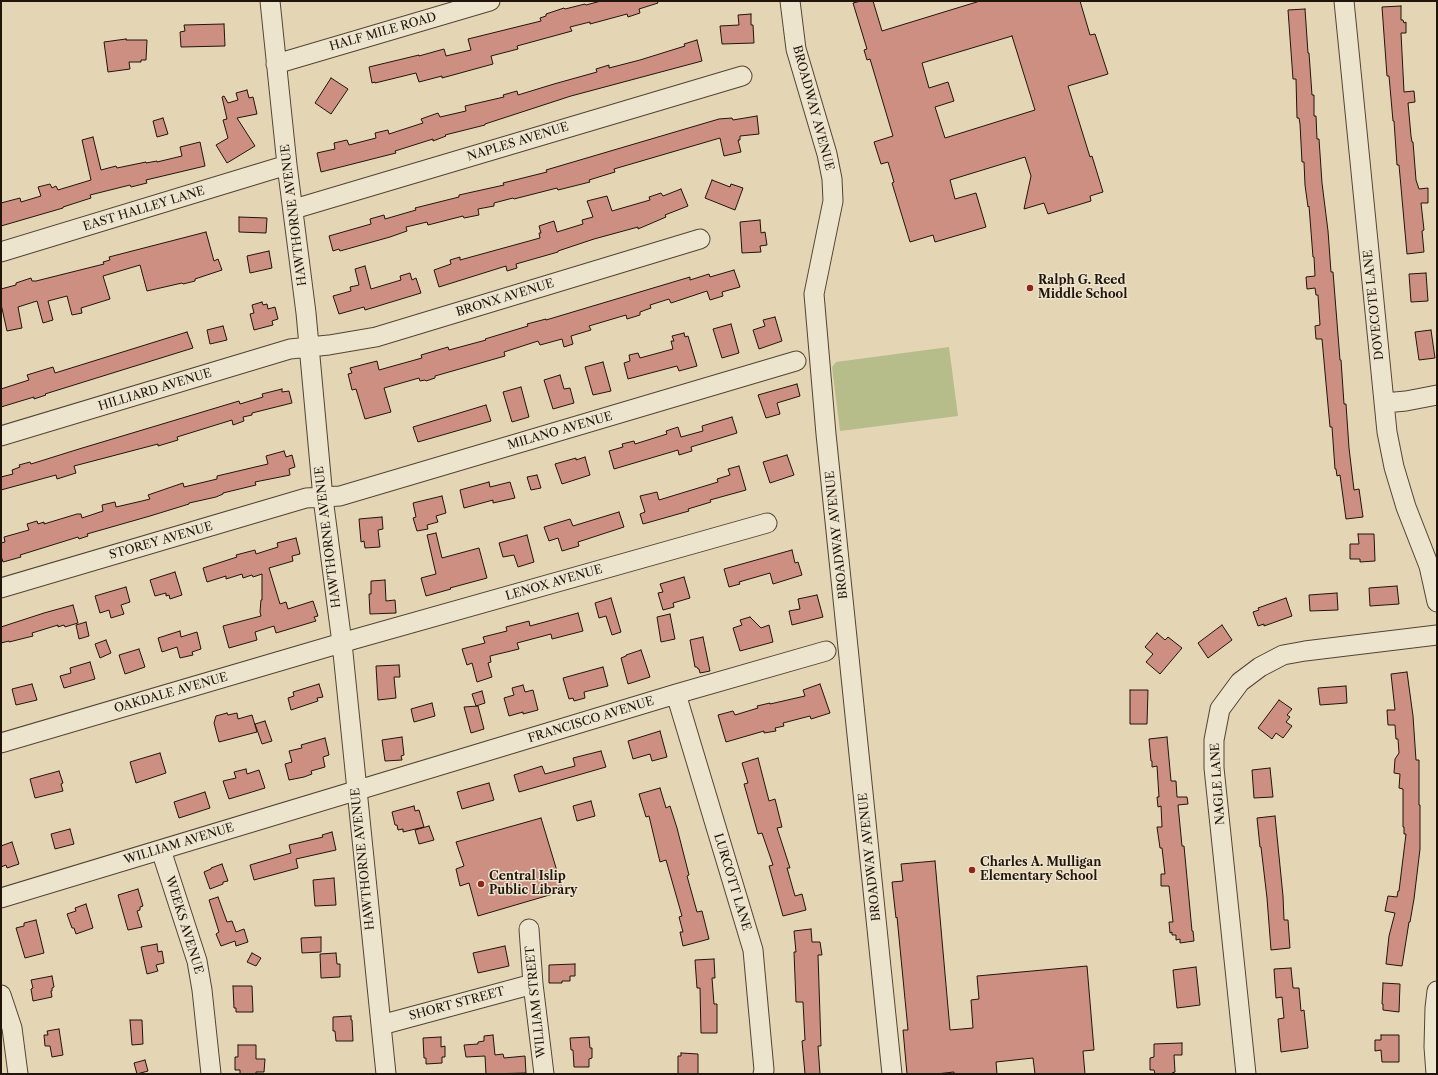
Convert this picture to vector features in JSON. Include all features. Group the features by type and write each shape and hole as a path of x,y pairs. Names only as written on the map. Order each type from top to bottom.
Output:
{"street":[{"name":"HAWTHORNE AVENUE","path":"270,1 309,347 323,498 342,643 386,1074"},
{"name":"HALF MILE ROAD","path":"276,64 490,1"},
{"name":"BROADWAY AVENUE","path":"790,1 796,49 827,154 832,179 833,201 814,294 826,434 892,1074"},
{"name":"DOVECOTE LANE","path":"1344,1 1387,432 1394,467 1406,507 1429,566 1437,602"},
{"name":"NAPLES AVENUE","path":"294,209 742,76"},
{"name":"EAST HALLEY LANE","path":"1,252 288,165"},
{"name":"BRONX AVENUE","path":"309,347 376,337 700,239"},
{"name":"HILLIARD AVENUE","path":"1,436 290,349 309,347"},
{"name":"MILANO AVENUE","path":"323,498 340,496 796,361"},
{"path":"1384,403 1406,401 1437,395"},
{"name":"STOREY AVENUE","path":"1,588 306,498 323,498"},
{"name":"LENOX AVENUE","path":"342,643 767,523"},
{"name":"NAGLE LANE","path":"1246,1074 1214,768 1214,740 1220,709 1240,682 1260,666 1283,655 1437,635"},
{"name":"OAKDALE AVENUE","path":"1,743 342,643"},
{"name":"FRANCISCO AVENUE","path":"356,790 676,694 826,651"},
{"name":"LURCOTT LANE","path":"676,694 753,950 764,1070 763,1074"},
{"name":"WILLIAM AVENUE","path":"1,898 356,790"},
{"name":"WEEKS AVENUE","path":"161,850 197,961 202,990 211,1074"},
{"name":"WILLIAM STREET","path":"529,929 533,984 544,1074"},
{"name":"SHORT STREET","path":"381,1025 533,984"},
{"path":"1436,1074 1434,1047 1437,991"},
{"path":"1,995 12,1028 18,1074"}],"green space":[{"path":"949,347 958,416 840,431 832,367 836,362"}],"building":[{"path":"601,1 657,1 658,3 639,9 640,13 628,17 627,14 590,24 590,22 570,27 572,31 517,46 518,49 491,56 493,64 442,78 442,76 419,82 416,73 372,83 369,67 444,49 446,56 471,50 468,39 541,21 540,18 546,16 546,14 564,8"},
{"path":"873,1 882,31 980,1 1080,1 1090,35 1095,34 1108,74 1068,86 1090,157 1092,156 1103,192 1090,196 1091,201 1048,214 1044,203 1024,209 1031,176 1025,157 950,180 955,199 976,193 986,227 935,242 933,235 910,242 892,183 894,182 888,162 881,164 874,142 893,136 870,59 867,60 864,50 867,49 853,3","holes":["1012,36 1035,110 945,138 935,107 954,101 948,82 929,88 922,63"]},
{"path":"1401,6 1401,20 1403,20 1404,23 1406,22 1406,33 1401,33 1404,92 1414,91 1415,102 1408,103 1416,180 1419,189 1428,188 1428,203 1421,203 1424,230 1422,231 1424,252 1407,254 1389,76 1387,76 1382,7"},
{"path":"1305,9 1312,95 1314,95 1314,116 1316,116 1317,139 1319,139 1331,272 1333,272 1344,404 1346,404 1349,448 1354,490 1359,489 1363,517 1346,519 1340,475 1337,476 1335,469 1322,339 1316,339 1315,326 1320,325 1318,295 1316,295 1315,288 1307,289 1306,277 1315,276 1314,257 1309,206 1308,207 1305,185 1304,162 1302,162 1300,124 1299,118 1297,118 1296,79 1293,79 1288,10"},
{"path":"751,14 754,43 722,44 720,26 739,25 738,15"},
{"path":"224,24 225,46 181,47 180,32 185,31 184,25"},
{"path":"126,39 147,40 146,60 141,60 141,62 129,62 130,69 108,72 104,42"},
{"path":"697,40 702,61 571,96 485,125 445,135 446,136 433,141 433,139 395,151 396,153 321,172 317,153 335,149 334,143 347,140 349,145 376,138 375,133 388,130 389,134 423,123 421,119 438,113 440,117 466,111 465,106 504,97 503,95 517,91 518,95 597,72 596,69 609,65 609,68 640,60 685,46 684,44"},
{"path":"331,78 348,89 331,114 315,103"},
{"path":"247,90 249,98 253,97 257,114 237,118 255,146 227,163 216,145 228,138 223,120 227,119 222,97 224,96 228,103 238,100 236,93"},
{"path":"757,116 759,134 740,136 740,140 738,140 741,152 724,156 720,138 614,169 615,172 589,180 590,182 494,203 494,206 478,209 479,215 464,218 463,216 428,225 427,222 406,227 407,231 390,237 340,251 339,249 333,251 329,236 371,224 370,219 384,215 385,219 416,210 415,208 459,197 459,195 504,185 503,183 547,172 546,170 719,119 732,118 733,120"},
{"path":"163,118 168,134 157,137 153,121"},
{"path":"93,137 101,170 116,166 117,168 146,162 157,162 182,156 180,147 200,142 205,166 146,180 147,183 131,187 130,185 90,195 91,198 63,208 1,226 1,203 20,198 21,202 41,196 38,187 50,184 52,188 56,186 58,190 91,180 82,140"},
{"path":"712,180 730,187 731,184 743,188 735,210 705,198"},
{"path":"681,189 688,206 665,215 666,217 638,229 638,227 594,239 558,252 516,264 517,268 507,271 506,266 439,287 434,270 451,264 450,260 460,257 460,260 540,238 539,233 541,233 539,226 554,221 557,232 583,224 582,220 593,217 587,201 607,196 612,211 650,200 649,197 661,193 663,196"},
{"path":"239,217 267,218 266,233 239,232"},
{"path":"760,220 761,233 765,232 767,245 760,246 761,252 742,253 740,222"},
{"path":"206,232 214,261 218,259 222,270 195,279 195,281 147,291 140,265 103,276 110,299 81,308 82,313 72,315 67,296 48,301 53,320 43,323 37,301 18,307 22,328 7,331 1,304 1,289 16,285 16,283 31,278 32,281 36,281 104,264 103,262 110,260 109,257"},
{"path":"269,251 272,268 250,273 247,256"},
{"path":"365,266 371,289 401,280 400,276 410,273 412,280 416,278 421,293 365,310 364,307 339,314 333,296 351,291 350,287 359,285 355,269"},
{"path":"734,270 740,287 722,292 723,296 710,300 707,291 671,303 669,299 650,305 651,308 640,312 640,315 627,319 626,315 589,326 591,330 571,336 573,344 564,347 562,339 540,345 538,341 504,352 505,356 435,376 435,378 426,381 420,381 419,378 384,388 391,412 365,419 356,389 352,390 348,374 352,373 350,368 377,361 379,370 422,358 421,355 448,347 449,350 486,340 485,339 528,326 527,324 546,320 690,277 690,280 709,274 710,277"},
{"path":"1426,273 1428,301 1411,302 1409,274"},
{"path":"262,302 263,305 267,304 268,309 275,307 278,319 272,321 273,325 254,330 250,314 254,313 252,305"},
{"path":"775,317 782,341 759,349 753,330 765,326 763,320"},
{"path":"731,324 739,353 722,358 713,329"},
{"path":"223,326 227,340 210,344 207,330"},
{"path":"1431,330 1435,358 1419,360 1415,332"},
{"path":"187,332 193,348 45,394 46,395 34,399 34,397 1,407 1,389 29,380 27,375 53,367 55,373"},
{"path":"684,333 685,337 688,336 697,366 679,371 677,366 628,379 624,363 630,361 629,355 638,353 640,358 673,349 671,341 674,341 672,336"},
{"path":"603,362 611,391 593,395 585,367"},
{"path":"560,375 564,389 570,388 574,403 553,409 544,380"},
{"path":"797,384 800,396 777,403 780,414 766,418 758,395"},
{"path":"521,387 529,417 512,422 503,392"},
{"path":"282,389 282,392 289,391 292,403 252,413 252,415 243,417 244,421 233,425 232,420 177,437 178,440 158,446 158,444 74,466 76,473 57,479 56,475 1,490 1,477 13,474 12,470 20,467 19,465 30,462 31,464 239,401 240,404 263,397 262,394"},
{"path":"486,405 491,421 418,442 413,427"},
{"path":"732,417 737,433 691,447 692,451 679,455 678,450 614,469 609,451 623,447 622,444 634,441 635,444 667,434 666,431 678,427 681,437 703,431 702,426"},
{"path":"284,451 286,457 292,455 295,467 289,469 290,475 255,482 256,485 223,493 216,497 189,503 87,534 88,536 79,539 78,537 20,555 21,557 3,562 1,556 1,543 5,542 4,537 29,530 27,524 37,521 38,524 44,522 44,524 77,514 81,514 82,518 103,511 102,505 115,502 116,507 150,499 148,495 183,483 184,487 217,479 217,476 268,464 266,456"},
{"path":"787,455 794,475 770,483 763,462"},
{"path":"585,457 590,475 562,484 555,464"},
{"path":"739,466 746,490 710,500 711,502 688,509 689,511 643,524 640,514 645,512 640,496 657,492 659,500 718,482 717,479 730,475 728,469"},
{"path":"537,475 541,488 531,490 527,477"},
{"path":"489,482 490,487 510,482 515,498 493,503 493,500 464,508 460,490"},
{"path":"442,496 446,513 436,516 438,522 427,525 428,529 417,531 413,518 416,517 413,503"},
{"path":"619,512 624,527 578,542 579,546 562,551 558,538 549,541 544,527 570,519 573,526"},
{"path":"382,517 383,529 378,530 380,547 365,548 364,541 361,542 359,519"},
{"path":"436,533 442,558 479,548 487,578 426,596 421,578 436,574 427,535"},
{"path":"1358,534 1374,534 1375,561 1360,562 1360,559 1350,559 1350,544 1359,544"},
{"path":"527,535 534,562 518,567 514,555 503,557 499,543"},
{"path":"296,538 300,554 292,556 293,561 269,568 280,604 286,602 288,609 313,601 318,616 314,617 316,621 276,633 274,626 255,632 257,640 229,648 223,626 261,616 262,574 243,578 242,574 226,579 226,576 207,582 203,568 237,557 236,555 255,550 256,554 278,547 277,543"},
{"path":"792,550 795,563 798,562 802,575 773,584 770,573 739,582 740,584 729,587 724,569"},
{"path":"175,572 182,595 170,599 169,595 166,596 166,593 155,596 150,580"},
{"path":"684,577 690,598 673,603 674,607 663,610 658,593 663,592 660,584"},
{"path":"385,580 386,601 395,600 396,613 370,614 369,594 371,594 371,581"},
{"path":"1397,586 1399,604 1370,606 1369,588"},
{"path":"126,587 130,602 121,605 124,614 111,618 109,610 100,613 95,596"},
{"path":"1337,593 1338,610 1310,611 1309,595"},
{"path":"817,595 823,617 792,625 789,611 800,609 798,599"},
{"path":"611,598 621,632 612,635 606,616 599,618 595,603"},
{"path":"1286,598 1292,616 1264,626 1264,624 1258,626 1253,612 1259,610 1258,608"},
{"path":"73,605 78,623 65,627 64,625 58,627 58,625 32,633 33,636 1,643 1,627"},
{"path":"578,613 583,631 552,639 551,634 517,643 519,649 490,656 491,662 488,663 492,677 477,682 472,663 467,665 462,649 485,643 483,637 507,631 506,627 529,621 530,626"},
{"path":"670,614 675,639 661,642 657,617"},
{"path":"750,617 761,628 769,625 773,642 740,651 733,628 742,625 740,620"},
{"path":"86,622 89,636 79,639 76,625"},
{"path":"1222,625 1232,640 1208,658 1198,643"},
{"path":"180,631 181,637 197,632 201,649 192,652 193,655 180,658 177,647 162,652 158,638"},
{"path":"1157,633 1165,640 1168,637 1182,648 1160,674 1146,662 1153,654 1145,647"},
{"path":"703,637 710,671 700,673 699,669 695,667 690,640"},
{"path":"106,640 111,653 100,658 95,644"},
{"path":"139,649 145,667 125,674 119,655"},
{"path":"641,650 650,677 628,684 621,658"},
{"path":"90,662 95,679 64,688 60,676 71,673 70,668"},
{"path":"399,665 400,677 394,677 396,698 378,700 376,666"},
{"path":"603,667 608,686 584,692 585,698 574,701 573,698 569,699 563,678"},
{"path":"1407,672 1413,716 1416,760 1419,760 1420,849 1414,899 1402,966 1386,964 1389,936 1395,913 1385,911 1388,896 1397,897 1399,891 1406,834 1404,834 1403,827 1403,789 1399,788 1400,774 1394,773 1395,759 1399,753 1398,739 1396,739 1395,725 1388,725 1387,710 1395,710 1391,674"},
{"path":"32,684 37,700 16,705 12,689"},
{"path":"319,684 323,697 317,698 318,701 291,710 288,698 294,696 293,692"},
{"path":"820,684 830,713 811,719 810,716 783,723 784,726 775,728 776,731 764,733 764,731 726,742 718,715 733,711 735,715 758,708 757,706 805,696 803,690"},
{"path":"523,685 525,692 533,690 538,710 509,716 504,698 514,695 512,688"},
{"path":"1346,686 1347,703 1320,705 1318,688"},
{"path":"1130,690 1148,690 1147,724 1130,724"},
{"path":"482,691 485,703 476,706 472,694"},
{"path":"1279,700 1292,709 1287,715 1290,717 1286,722 1292,726 1283,738 1276,733 1272,739 1258,728"},
{"path":"432,703 435,716 414,722 411,709"},
{"path":"478,706 484,729 471,733 464,707"},
{"path":"227,713 228,715 237,713 238,719 252,715 257,732 219,742 214,723 216,716"},
{"path":"265,721 272,741 262,744 255,724"},
{"path":"660,731 667,757 652,761 650,754 633,759 628,741"},
{"path":"402,737 404,755 401,756 402,760 385,761 382,740"},
{"path":"1167,737 1171,781 1176,781 1177,797 1187,797 1188,804 1178,805 1194,941 1180,943 1180,939 1176,940 1176,935 1172,935 1172,932 1170,933 1169,922 1173,922 1169,886 1161,886 1161,874 1165,874 1162,848 1160,848 1157,827 1162,827 1161,806 1158,807 1157,797 1159,797 1157,766 1152,767 1149,739"},
{"path":"325,738 329,755 323,757 325,767 311,771 312,774 304,777 289,780 285,764 292,762 289,751 302,748 301,745"},
{"path":"601,751 606,767 519,792 514,775 542,766 545,774 575,766 573,758"},
{"path":"160,753 166,773 136,783 130,762"},
{"path":"758,758 769,801 775,799 782,827 777,828 790,868 787,868 795,896 802,894 806,910 783,916 769,866 773,865 762,833 758,834 744,784 748,783 742,763"},
{"path":"1270,768 1273,797 1254,798 1252,770"},
{"path":"246,769 247,774 259,770 265,788 229,799 223,781 236,778 234,772"},
{"path":"59,771 63,783 61,784 63,791 35,798 30,779"},
{"path":"489,783 494,800 462,809 457,792"},
{"path":"660,788 666,808 670,806 689,875 687,876 697,912 702,911 709,939 683,946 680,932 683,932 679,917 682,916 666,860 660,862 649,816 646,817 639,794"},
{"path":"205,792 210,808 179,818 174,802"},
{"path":"591,801 595,816 577,821 573,806"},
{"path":"414,806 415,811 419,810 424,827 403,832 403,829 398,830 397,825 395,825 392,812"},
{"path":"1275,816 1284,920 1288,920 1290,948 1271,950 1267,898 1257,818"},
{"path":"541,818 563,891 478,916 469,883 460,886 456,869 464,866 456,842"},
{"path":"429,826 434,840 419,844 415,830"},
{"path":"70,829 74,844 55,849 51,834"},
{"path":"332,832 336,850 296,859 298,868 254,880 250,865 291,853 289,845 323,837 322,835"},
{"path":"12,842 19,864 7,868 6,865 1,867 1,846"},
{"path":"935,861 950,1030 973,1028 971,1000 979,999 977,976 1087,966 1094,1050 1083,1051 1085,1074 1035,1074 1033,1058 996,1062 997,1074 954,1074 954,1072 936,1074 907,1074 903,1030 908,1030 897,917 896,918 892,882 903,881 901,864"},
{"path":"222,864 228,881 210,889 204,872"},
{"path":"334,878 336,905 315,906 313,880"},
{"path":"138,889 143,906 137,911 142,927 128,930 118,895"},
{"path":"218,897 227,922 232,921 236,932 244,929 248,942 236,946 235,941 221,946 216,934 219,932 209,900"},
{"path":"86,904 93,928 76,934 67,914 76,911 75,908"},
{"path":"36,920 44,953 25,958 16,928 24,926 24,923"},
{"path":"811,929 812,942 820,942 822,955 818,955 821,1046 818,1046 820,1074 805,1074 802,1041 805,1040 803,1002 796,1002 794,952 796,952 794,931"},
{"path":"321,937 321,952 302,953 301,938"},
{"path":"157,944 158,952 162,951 164,963 156,965 158,971 147,974 141,947"},
{"path":"505,946 509,966 478,973 473,953"},
{"path":"252,953 261,958 256,966 247,962"},
{"path":"336,953 337,964 340,964 340,977 321,978 320,954"},
{"path":"714,959 715,978 712,978 714,1004 717,1004 717,1033 701,1033 700,988 697,988 695,960"},
{"path":"575,964 575,976 570,976 570,981 562,981 562,983 549,983 549,965"},
{"path":"1196,967 1200,1005 1177,1008 1173,970"},
{"path":"1291,968 1293,988 1299,988 1301,1011 1304,1010 1308,1048 1281,1052 1278,1019 1284,1018 1282,997 1276,998 1274,969"},
{"path":"52,976 54,987 51,991 52,997 33,1001 31,989 33,988 31,980"},
{"path":"1383,983 1400,984 1399,1012 1383,1010"},
{"path":"233,986 252,986 253,1012 236,1012 236,1008 234,1008"},
{"path":"351,1016 353,1041 336,1041 335,1031 333,1031 333,1017"},
{"path":"130,1020 142,1020 143,1044 132,1045"},
{"path":"59,1029 63,1055 52,1057 50,1046 45,1046 44,1035 48,1035 47,1031"},
{"path":"493,1035 495,1055 503,1054 504,1058 525,1056 526,1073 486,1074 485,1056 466,1057 464,1045 478,1044 478,1042 484,1041 484,1036"},
{"path":"1381,1035 1399,1035 1399,1062 1382,1062 1381,1050 1375,1051 1375,1040 1381,1040"},
{"path":"441,1037 441,1047 445,1046 445,1057 442,1057 442,1063 426,1064 426,1058 424,1058 423,1038"},
{"path":"589,1037 590,1048 592,1048 592,1058 589,1059 589,1067 574,1067 573,1050 571,1050 570,1038"},
{"path":"1182,1043 1182,1055 1174,1055 1175,1072 1172,1074 1155,1074 1154,1070 1150,1070 1150,1058 1154,1057 1154,1044"},
{"path":"238,1045 256,1045 256,1059 265,1059 264,1072 256,1072 256,1074 240,1074 240,1070 235,1070 235,1057 238,1057"},
{"path":"681,1053 698,1054 698,1074 678,1074 678,1056 681,1056"},
{"path":"145,1060 148,1071 137,1074 134,1063"}],"place":[{"name":"Ralph G. Reed Middle School","path":"1030,288"},
{"name":"Charles A. Mulligan Elementary School","path":"972,870"},
{"name":"Central Islip Public Library","path":"481,884"}]}
